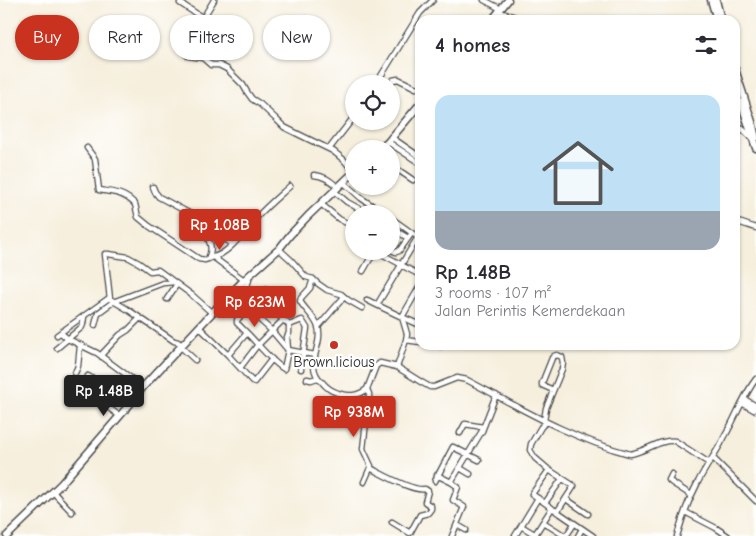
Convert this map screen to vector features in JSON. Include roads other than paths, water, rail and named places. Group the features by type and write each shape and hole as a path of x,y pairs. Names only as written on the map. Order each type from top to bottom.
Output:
{"main road":[{"path":"711,0 717,15"},
{"path":"716,0 718,15"},
{"path":"740,83 754,121 754,138"},
{"path":"740,97 756,148"},
{"path":"390,140 415,110"},
{"path":"7,536 67,478 143,388 213,311 233,295 246,278 279,249 290,235 345,180"}],"street":[{"path":"205,15 214,0"},
{"path":"419,15 434,0"},
{"path":"484,0 503,5 518,15"},
{"path":"180,4 198,15"},
{"path":"382,75 415,21"},
{"path":"205,60 210,64 223,66 232,72 252,99 280,123 329,149 345,161"},
{"path":"400,79 415,87"},
{"path":"740,126 754,138"},
{"path":"329,149 345,129"},
{"path":"400,146 415,154"},
{"path":"87,148 95,159 99,190 120,193 126,196 135,204 138,217 203,261 219,255 232,244 290,186"},
{"path":"400,148 415,159"},
{"path":"400,171 413,180"},
{"path":"314,175 326,178 338,187 372,205"},
{"path":"153,187 159,197 202,220 207,228 232,244"},
{"path":"338,187 352,205"},
{"path":"321,204 345,222"},
{"path":"740,223 756,228"},
{"path":"400,224 415,235"},
{"path":"400,233 408,238"},
{"path":"400,249 412,233"},
{"path":"209,241 211,247 210,258"},
{"path":"377,305 415,244"},
{"path":"279,249 306,276 327,290 340,294 362,308"},
{"path":"363,271 376,253 382,254 415,272"},
{"path":"111,300 106,254 128,257 150,272 158,270 213,311"},
{"path":"210,258 246,278"},
{"path":"313,279 310,288 300,300 318,327 314,373 327,387 340,394 360,394 367,389 380,363 397,367 428,386 434,387 454,378 467,380 582,438 630,454 670,440 675,441 709,463"},
{"path":"166,299 174,282"},
{"path":"143,388 97,353 59,334 111,300 174,282"},
{"path":"266,289 236,320 272,359 284,369 288,350 289,325"},
{"path":"233,295 288,350 315,355"},
{"path":"397,367 407,334 402,317 415,295"},
{"path":"260,297 289,325"},
{"path":"318,327 344,297"},
{"path":"111,300 178,342 195,360"},
{"path":"367,300 415,323"},
{"path":"95,325 97,310"},
{"path":"57,348 82,327 84,317"},
{"path":"102,357 120,335 140,318"},
{"path":"240,368 283,320"},
{"path":"289,325 302,320 308,329 301,369"},
{"path":"199,327 254,382 272,359"},
{"path":"228,356 247,333"},
{"path":"282,342 287,338"},
{"path":"406,340 415,341"},
{"path":"75,373 78,366 80,346"},
{"path":"553,390 542,385 542,383 552,358 557,355 562,357 563,363 553,390 546,408 545,421 530,444 530,450 535,458 549,470 574,486 557,512"},
{"path":"88,376 118,394 130,404"},
{"path":"307,379 317,378"},
{"path":"677,536 691,495 698,481 713,458 756,379"},
{"path":"364,482 371,465 363,449 369,412 369,394 367,389"},
{"path":"451,482 483,427 496,395"},
{"path":"99,401 120,416"},
{"path":"743,401 756,408"},
{"path":"460,433 465,424 483,427"},
{"path":"434,481 453,447 479,460"},
{"path":"713,458 756,500"},
{"path":"370,468 386,477 414,488 428,491 425,502 431,506 431,509 428,513 420,515 410,534 392,522"},
{"path":"460,468 470,474"},
{"path":"549,470 532,494 593,536"},
{"path":"672,474 669,480 691,495"},
{"path":"437,475 458,487 454,500 464,507 452,536"},
{"path":"545,503 562,478"},
{"path":"53,492 72,512"},
{"path":"515,536 538,498"},
{"path":"566,499 588,514"},
{"path":"521,526 536,536 552,508"},
{"path":"685,512 728,536"},
{"path":"543,522 566,536 574,524"},
{"path":"457,525 466,530"},
{"path":"578,536 582,529"}],"place":[{"name":"Brown.licious","path":"334,345"}]}
